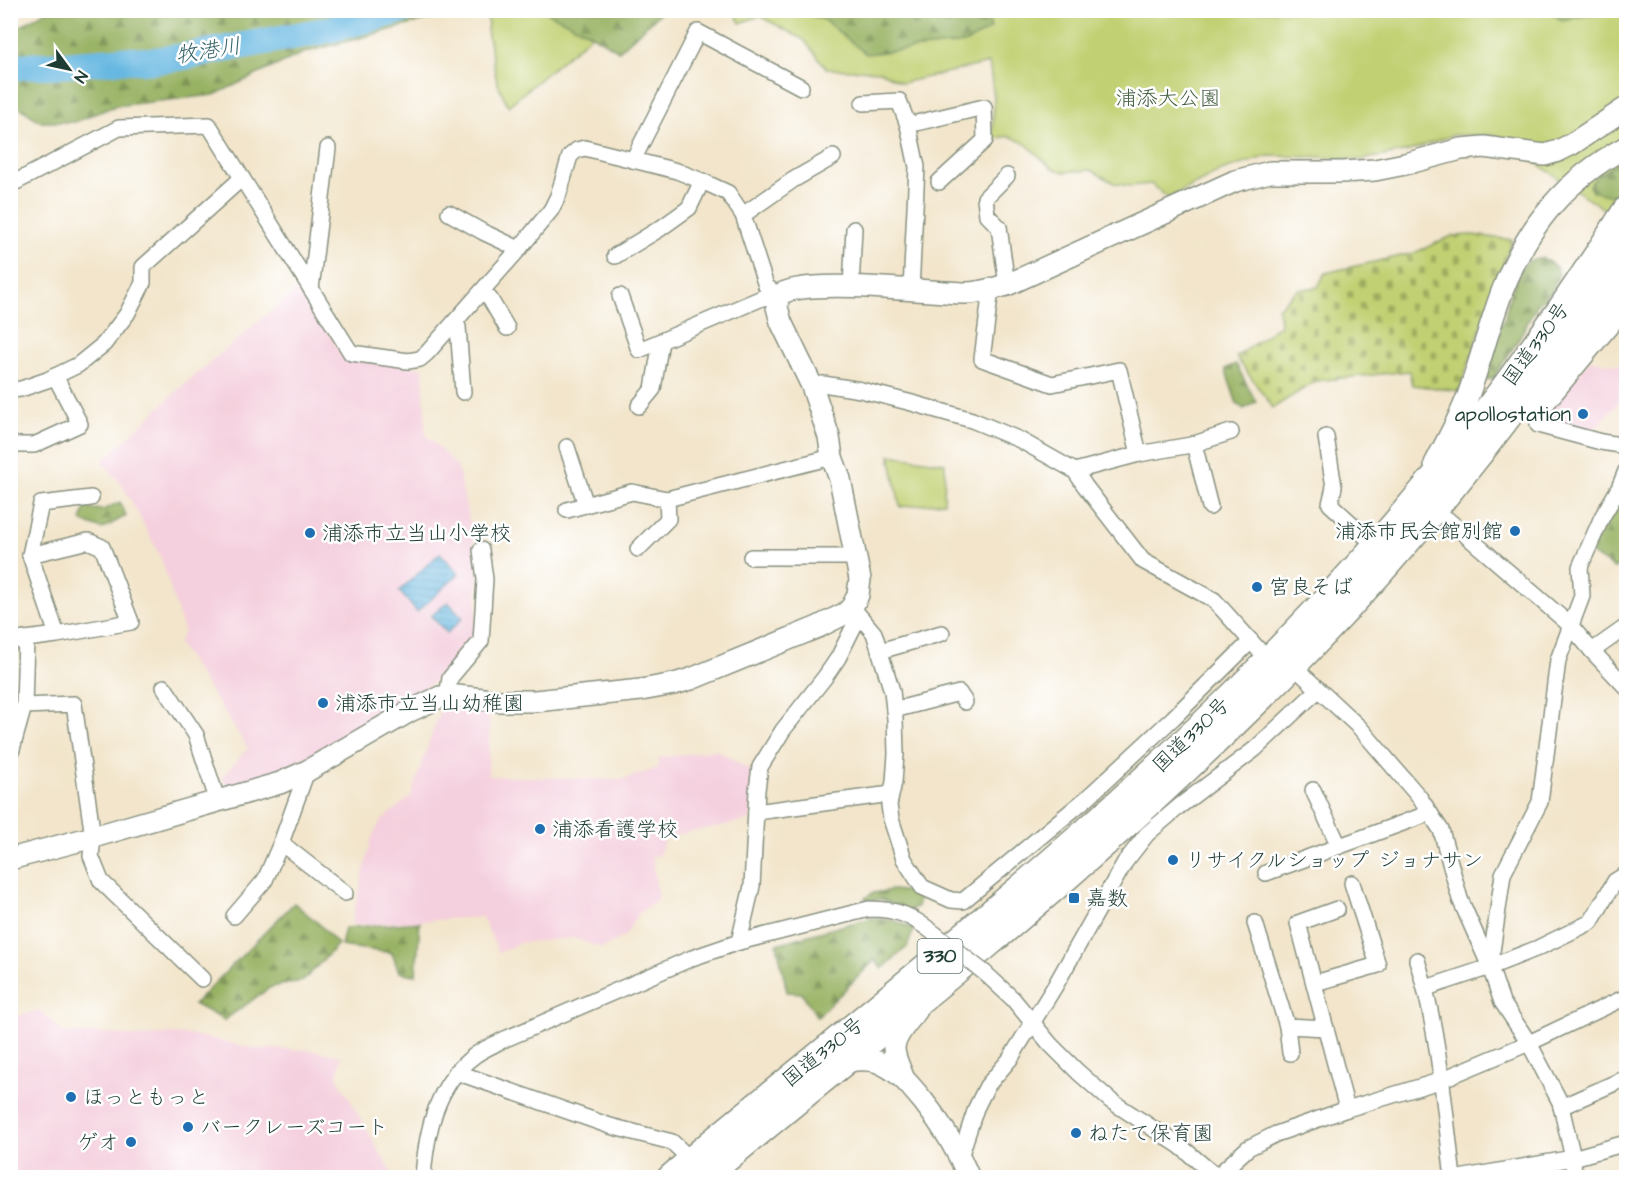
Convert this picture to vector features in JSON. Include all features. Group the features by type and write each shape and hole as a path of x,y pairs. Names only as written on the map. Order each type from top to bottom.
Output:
{"highway":[{"name":"国道330号","path":"701,1165 1162,763 1260,650 1320,608 1376,546 1489,408 1600,302 1626,211"},
{"name":"国道330号","path":"701,1165 846,1061 949,976 1089,857 1228,729 1309,648 1376,576 1426,517 1600,302 1626,249"},
{"name":"330","path":"1600,302 1626,288"},
{"path":"1228,729 1311,682 1349,629 1447,519 1548,393 1600,302"},
{"path":"661,1178 701,1165"}],"street":[{"path":"633,160 698,32 801,87"},
{"path":"863,103 899,100 908,125 917,167 911,290"},
{"path":"908,125 984,107 985,140 939,182"},
{"path":"620,296 641,356 661,341 762,298 778,296 785,291 807,287 851,287 969,293 999,287 1235,181 1270,172 1375,170 1461,149 1484,147 1545,154 1558,152 1626,108"},
{"path":"10,185 119,128 209,125 351,352 408,361 420,358 427,353 519,249 551,210 558,196 570,156 577,150 585,148 677,171 728,193 743,215 766,286 778,296"},
{"path":"1430,482 1434,466 1461,414 1470,391 1503,290 1533,228 1555,201 1583,175 1626,147"},
{"path":"311,289 328,148"},
{"path":"743,215 793,180 833,157"},
{"path":"1007,176 985,198 987,215 999,227 999,287 982,359 1052,384 1119,370 1139,454"},
{"path":"10,390 55,376 78,365 104,344 127,314 143,283 143,267 242,178"},
{"path":"615,256 689,208 702,181"},
{"path":"449,213 519,249"},
{"path":"851,287 854,228"},
{"path":"482,291 490,299 507,328"},
{"path":"10,859 280,783 307,771 432,700 447,696 467,696 500,701 535,701 642,690 674,684 818,627 846,613 852,607 860,586 840,479 812,386 781,322 777,306 778,296"},
{"path":"455,322 458,327 463,392"},
{"path":"639,406 653,389 661,341"},
{"path":"10,445 34,445 80,424 55,376"},
{"path":"812,386 823,384 861,390 972,420 1020,440 1075,471 1143,561 1214,600 1260,650 1173,718 1087,798 963,901 951,900 922,887 904,859 891,819 890,805 896,754 892,690 874,633 852,607"},
{"path":"1538,425 1626,446"},
{"path":"1075,471 1139,454 1194,444 1231,432"},
{"path":"1326,437 1334,487 1330,504 1376,546"},
{"path":"1194,444 1210,507"},
{"path":"567,447 586,505"},
{"path":"567,510 632,492 667,499 832,457"},
{"path":"1490,967 1503,874 1540,802 1558,660 1582,596 1580,567 1626,471"},
{"path":"57,635 30,555 41,504 91,498"},
{"path":"638,549 668,519 667,499"},
{"path":"1447,519 1570,626 1626,687"},
{"path":"10,756 24,706 18,640 130,622 102,547 88,541 30,555"},
{"path":"447,696 450,678 481,640 485,579 481,550"},
{"path":"751,557 856,557"},
{"path":"740,942 752,886 757,784 760,767 783,730 838,658 855,624 852,607"},
{"path":"1592,651 1626,627"},
{"path":"880,651 942,633"},
{"path":"960,1157 976,1108 987,1086 1010,1059 1033,1022 1125,862 1147,834 1256,750 1311,682 1360,728 1420,798 1441,830 1460,899 1490,967 1502,1002 1529,1043 1560,1102 1574,1178"},
{"path":"164,687 196,735 218,802"},
{"path":"894,710 959,693 965,702"},
{"path":"24,706 74,704 93,837 92,856 101,881 202,979"},
{"path":"234,916 265,880 307,771"},
{"path":"1313,790 1339,846"},
{"path":"756,812 891,794"},
{"path":"1266,873 1430,813"},
{"path":"281,843 345,893"},
{"path":"1426,988 1538,948 1590,922 1615,881 1626,874"},
{"path":"1314,983 1378,965 1352,883"},
{"path":"423,1178 431,1120 448,1082 475,1055 503,1040 692,958 740,942 869,909 901,912 914,918 935,934 985,973 1013,999 1058,1052 1111,1101 1180,1146 1217,1177 1248,1148 1276,1134 1347,1108 1441,1080 1529,1043 1626,997"},
{"path":"1337,909 1298,923 1347,1108"},
{"path":"1255,923 1287,1026 1290,1053"},
{"path":"1417,960 1426,988 1441,1080 1453,1178"},
{"path":"903,1077 894,1048 898,1038 919,1008 949,976"},
{"path":"1287,1026 1326,1028"},
{"path":"846,1061 865,1059 876,1061 903,1077 952,1139 969,1178"},
{"path":"456,1072 610,1126 672,1142 701,1165"},
{"path":"1561,1107 1626,1078"},
{"path":"1460,1178 1572,1158 1626,1143"}],"shaded area":[{"name":"浦添市立当山小学校","path":"298,288 346,359 423,368 426,435 457,466 479,563 475,642 455,668 413,696 304,759 278,771 226,787 222,777 248,748 178,643 184,632 161,558 122,485 102,462 180,388"},
{"path":"1590,360 1624,366 1617,405 1588,436 1542,418"},
{"name":"浦添看護学校","path":"457,704 490,707 488,776 621,780 658,768 658,758 716,750 752,771 751,820 666,837 659,855 652,856 658,898 638,914 625,936 602,948 573,938 518,943 499,953 482,917 351,925 372,837 381,821 411,796 441,706"},
{"name":"バークレーズコート","path":"40,1010 62,1032 68,1034 107,1033 139,1037 170,1034 193,1035 258,1049 310,1050 341,1056 337,1077 394,1177 11,1177 11,1018"}],"green space":[{"path":"547,10 662,11 619,51 548,13"},
{"path":"46,11 443,11 446,15 303,53 214,95 115,106 75,122 41,122 11,103 11,32"},
{"path":"489,11 620,11 508,106 497,82 487,31"},
{"name":"浦添大公園","path":"734,11 1626,11 1626,177 1605,210 1495,135 1453,135 1409,151 1361,160 1268,156 1221,171 1168,198 1151,184 1130,186 1114,183 1091,170 1064,172 1052,168 1026,144 1010,136 992,139 994,97 989,63 902,83 880,71 827,69 804,40 760,16 740,23"},
{"path":"799,11 986,11 991,28 966,43 866,54 824,20"},
{"path":"1551,11 1603,11 1598,14 1561,20"},
{"path":"1626,158 1624,179 1617,192 1612,196 1592,191 1589,185 1599,174"},
{"path":"1472,235 1512,240 1459,391 1412,385 1409,371 1316,381 1273,408 1236,357 1280,325 1278,308 1297,290 1318,287 1325,273 1414,253 1452,236"},
{"path":"1543,258 1557,268 1559,274 1551,292 1537,305 1494,377 1488,380 1485,375 1490,348 1505,317 1509,297 1523,266 1529,261"},
{"path":"1236,364 1256,402 1244,409 1237,404 1225,369"},
{"path":"890,455 945,463 944,502 900,507"},
{"path":"1626,489 1626,561 1614,568 1592,554 1597,537"},
{"path":"120,502 126,516 102,529 81,521 85,508 103,510"},
{"path":"892,890 915,892 919,899 917,907 908,911 882,899 866,901 865,898 873,893"},
{"path":"294,903 338,944 303,981 271,987 224,1020 194,1004"},
{"path":"870,918 896,921 914,929 907,947 882,969 875,960 817,1017 802,993 787,992 777,944"},
{"path":"420,922 416,975 399,972 392,953 341,946 345,928"}],"water":[{"path":"440,553 459,574 417,612 399,591"},
{"path":"448,602 463,618 447,633 431,616"}],"waterway":[{"name":"牧港川","path":"10,68 121,60 151,61 182,57 322,31 403,10"}],"place":[{"name":"apollostation","path":"1583,414"},
{"name":"浦添市民会館別館","path":"1515,531"},
{"name":"浦添市立当山小学校","path":"310,533"},
{"name":"宮良そば","path":"1257,587"},
{"name":"浦添市立当山幼稚園","path":"323,703"},
{"name":"浦添看護学校","path":"540,829"},
{"name":"リサイクルショップ ジョナサン","path":"1173,860"},
{"name":"嘉数","path":"1074,898"},
{"name":"ほっともっと","path":"71,1097"},
{"name":"バークレーズコート","path":"188,1127"},
{"name":"ねたて保育園","path":"1076,1133"},
{"name":"ゲオ","path":"131,1142"}]}
